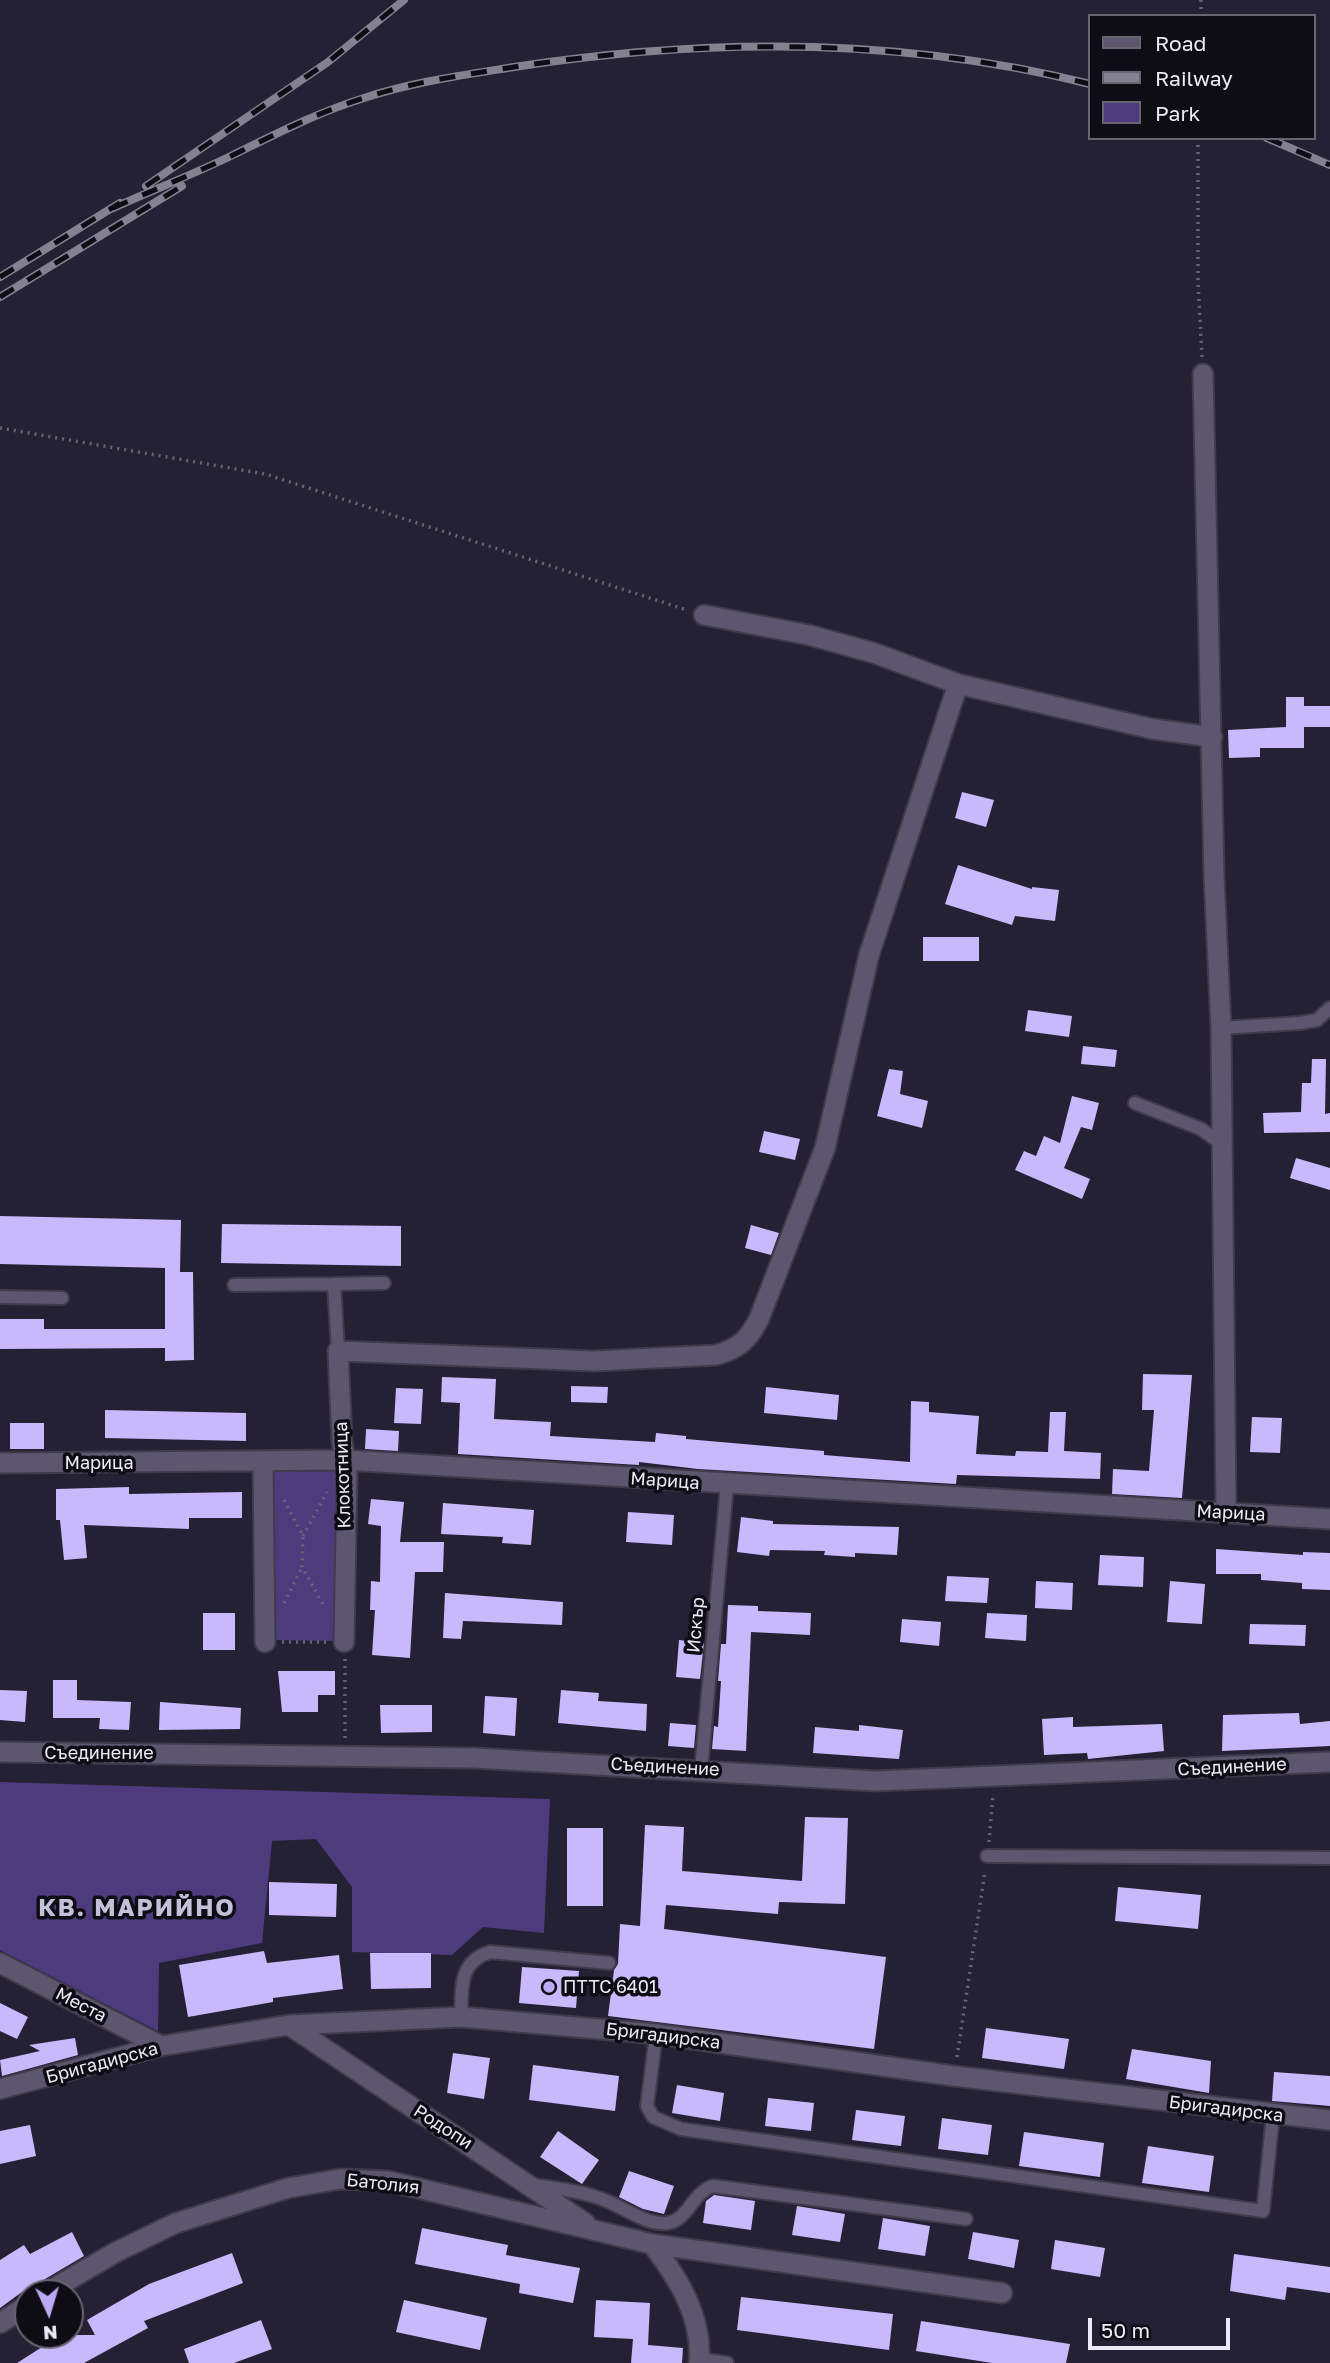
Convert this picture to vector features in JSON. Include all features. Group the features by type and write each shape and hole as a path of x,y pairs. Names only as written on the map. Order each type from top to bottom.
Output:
{"street":[{"path":"1203,374 1221,1028 1226,1512"},
{"path":"704,615 809,635 874,653 958,684 1153,729 1212,737"},
{"path":"338,1351 594,1361 716,1355 735,1350 748,1340 759,1319 825,1148 869,955 958,684"},
{"name":"Клокотница","path":"338,1351 345,1460 344,1642"},
{"name":"Марица","path":"0,1463 345,1460 727,1485 1330,1519"},
{"path":"263,1461 265,1642"},
{"name":"Съединение","path":"0,1752 346,1754 701,1770 875,1781 1330,1762"},
{"name":"Места","path":"0,1963 162,2046"},
{"name":"Бригадирска","path":"0,2089 162,2046 289,2025 461,2017 656,2034 954,2076 1330,2120"},
{"name":"Родопи","path":"289,2025 532,2185 596,2231"},
{"name":"Батолия","path":"70,2279 176,2222 267,2194 340,2179 388,2181 652,2244"},
{"path":"652,2244 1002,2293"},
{"path":"652,2244 681,2282 694,2317 699,2361"}],"lane":[{"path":"1221,1028 1300,1024 1317,1020 1330,1007"},
{"path":"1135,1104 1201,1129 1222,1144"},
{"path":"234,1285 384,1283"},
{"path":"334,1284 338,1351"},
{"path":"0,1297 62,1298"},
{"name":"Искър","path":"701,1770 727,1485"},
{"path":"987,1856 1330,1858"},
{"path":"461,2017 462,1980 466,1967 478,1956 490,1952 609,1963"},
{"path":"656,2034 647,2106 653,2117 673,2126 1263,2211 1273,2115"},
{"path":"532,2185 600,2197 648,2220 667,2223 678,2219 702,2189 713,2186 966,2219"},
{"path":"699,2361 727,2363"}],"path":[{"path":"1198,140 1198,282 1203,374"},
{"path":"0,428 140,450 265,474 494,545 704,615"},
{"path":"326,1610 302,1567 303,1536 345,1460"},
{"path":"280,1493 303,1536"},
{"path":"265,1642 344,1642 346,1754"},
{"path":"954,2076 987,1856 995,1778"}],"green space":[{"path":"267,1466 336,1468 345,1486 345,1641 264,1640"},
{"path":"0,1782 550,1799 544,1933 483,1927 452,1955 352,1952 352,1887 316,1839 272,1841 262,1943 159,1963 158,2031 0,1950"}],"building":[{"path":"1286,697 1304,697 1304,706 1330,706 1330,727 1304,727 1304,748 1260,748 1260,757 1229,758 1228,730 1286,727"},
{"path":"962,792 994,800 986,827 955,818"},
{"path":"958,865 1032,889 1059,890 1055,921 1015,916 1012,925 945,904"},
{"path":"923,937 979,937 979,961 923,961"},
{"path":"1028,1010 1072,1016 1069,1037 1025,1031"},
{"path":"1083,1046 1117,1050 1115,1067 1081,1064"},
{"path":"1312,1059 1326,1059 1325,1114 1330,1113 1330,1132 1264,1133 1263,1113 1301,1112 1302,1083 1311,1083"},
{"path":"889,1069 903,1071 900,1094 928,1101 922,1128 877,1116"},
{"path":"1072,1096 1099,1103 1092,1130 1081,1127 1064,1168 1090,1179 1082,1199 1015,1170 1024,1151 1036,1156 1044,1136 1060,1143"},
{"path":"764,1131 800,1139 795,1160 759,1152"},
{"path":"1296,1158 1330,1168 1330,1190 1290,1178"},
{"path":"0,1216 181,1220 180,1272 193,1272 194,1360 165,1361 165,1348 0,1349 0,1319 44,1319 44,1329 165,1329 165,1268 0,1264"},
{"path":"222,1224 401,1226 401,1266 221,1263"},
{"path":"751,1225 779,1233 771,1255 745,1248"},
{"path":"1143,1374 1192,1375 1182,1498 1112,1494 1113,1469 1149,1471 1154,1410 1142,1410"},
{"path":"442,1377 496,1379 494,1419 551,1422 550,1436 655,1442 656,1433 686,1436 686,1439 824,1451 824,1455 910,1462 911,1401 929,1402 929,1412 979,1416 976,1454 1015,1456 1016,1451 1048,1452 1050,1412 1066,1412 1064,1451 1101,1453 1100,1479 957,1475 956,1484 698,1469 639,1462 639,1465 458,1454 460,1403 441,1402"},
{"path":"571,1386 608,1387 607,1403 571,1402"},
{"path":"766,1387 839,1395 837,1420 764,1413"},
{"path":"396,1388 423,1389 421,1424 394,1423"},
{"path":"105,1410 246,1413 246,1441 105,1438"},
{"path":"1252,1417 1282,1418 1280,1453 1250,1452"},
{"path":"10,1423 44,1423 44,1449 10,1449"},
{"path":"366,1429 399,1431 398,1451 365,1449"},
{"path":"129,1487 129,1494 242,1492 242,1518 189,1518 189,1529 84,1525 87,1558 64,1560 60,1520 56,1520 56,1489"},
{"path":"371,1499 404,1502 400,1542 444,1542 443,1572 415,1572 410,1658 372,1655 375,1610 370,1610 371,1581 380,1582 381,1526 368,1524"},
{"path":"443,1503 534,1510 531,1545 502,1543 503,1537 441,1534"},
{"path":"628,1512 674,1515 672,1545 626,1542"},
{"path":"741,1517 773,1521 773,1524 899,1527 897,1555 855,1553 855,1557 824,1555 825,1551 770,1550 769,1556 737,1552"},
{"path":"1216,1549 1303,1555 1303,1552 1330,1553 1330,1590 1302,1589 1302,1583 1261,1580 1261,1574 1216,1574"},
{"path":"1100,1555 1144,1557 1143,1587 1098,1585"},
{"path":"947,1576 989,1578 987,1603 945,1601"},
{"path":"1036,1581 1073,1583 1072,1610 1035,1608"},
{"path":"1170,1581 1205,1584 1202,1624 1167,1622"},
{"path":"445,1593 563,1602 562,1625 463,1621 461,1639 443,1638"},
{"path":"728,1605 758,1606 758,1611 811,1613 810,1635 751,1632 746,1751 712,1749 714,1726 718,1727 721,1644 726,1644"},
{"path":"203,1613 235,1613 235,1650 203,1650"},
{"path":"987,1613 1027,1615 1026,1641 985,1638"},
{"path":"902,1619 941,1622 939,1646 900,1642"},
{"path":"1250,1624 1306,1625 1305,1646 1249,1644"},
{"path":"679,1640 704,1643 700,1679 676,1677"},
{"path":"278,1671 335,1671 335,1695 318,1695 318,1712 282,1712"},
{"path":"53,1680 77,1680 77,1700 131,1702 129,1730 99,1729 100,1718 53,1718"},
{"path":"0,1690 27,1691 25,1722 0,1720"},
{"path":"561,1690 599,1693 598,1701 647,1704 646,1731 558,1723"},
{"path":"485,1696 517,1698 515,1736 483,1733"},
{"path":"160,1702 241,1708 240,1729 159,1730"},
{"path":"380,1705 432,1705 432,1732 381,1733"},
{"path":"1299,1713 1300,1724 1330,1721 1330,1746 1222,1751 1223,1715"},
{"path":"1073,1717 1073,1727 1162,1724 1164,1751 1088,1759 1087,1753 1044,1755 1042,1719"},
{"path":"670,1723 696,1725 694,1748 668,1746"},
{"path":"859,1725 903,1730 899,1759 813,1753 815,1727 859,1731"},
{"path":"805,1817 848,1818 845,1904 779,1902 778,1914 666,1905 664,1929 886,1957 874,2049 608,2016 614,1970 618,1964 620,1924 640,1926 645,1825 684,1827 682,1871 802,1881"},
{"path":"567,1828 603,1828 603,1906 567,1906"},
{"path":"269,1882 337,1884 336,1917 269,1915"},
{"path":"1118,1887 1201,1895 1198,1929 1115,1921"},
{"path":"264,1951 267,1963 339,1955 343,1989 273,1998 273,2002 188,2017 179,1965"},
{"path":"370,1953 431,1953 431,1988 371,1989"},
{"name":"ПТТС 6401","path":"522,1967 579,1971 576,2008 519,2003"},
{"path":"0,2003 28,2017 17,2039 0,2031"},
{"path":"986,2028 1069,2039 1064,2069 982,2058"},
{"path":"75,2038 78,2055 2,2076 0,2060 40,2051 29,2045"},
{"path":"1132,2049 1211,2061 1209,2093 1126,2079"},
{"path":"453,2053 490,2058 484,2099 447,2093"},
{"path":"533,2065 619,2076 615,2111 529,2100"},
{"path":"1274,2072 1330,2076 1330,2106 1272,2101"},
{"path":"677,2085 724,2093 720,2121 672,2113"},
{"path":"768,2098 814,2103 811,2131 765,2126"},
{"path":"856,2110 905,2116 901,2146 852,2140"},
{"path":"942,2118 992,2125 988,2155 938,2149"},
{"path":"30,2125 36,2156 0,2164 0,2131"},
{"path":"558,2131 599,2160 582,2184 540,2157"},
{"path":"1024,2132 1104,2143 1100,2177 1019,2166"},
{"path":"1148,2146 1214,2156 1209,2192 1142,2183"},
{"path":"629,2171 674,2186 664,2214 643,2209 619,2197"},
{"path":"714,2195 755,2201 751,2230 703,2223 706,2201"},
{"path":"797,2206 845,2214 840,2242 792,2235"},
{"path":"883,2218 930,2226 925,2256 878,2249"},
{"path":"422,2228 508,2245 506,2255 580,2268 573,2303 519,2293 520,2284 415,2264"},
{"path":"72,2232 84,2256 45,2279 14,2279 14,2298 0,2308 0,2260 24,2245 30,2254"},
{"path":"973,2232 1019,2240 1014,2268 968,2259"},
{"path":"1055,2240 1105,2248 1100,2277 1051,2269"},
{"path":"232,2253 243,2283 144,2321 148,2328 84,2363 17,2363 39,2349 84,2349 84,2335 95,2335 87,2320 149,2284"},
{"path":"1234,2254 1330,2267 1330,2293 1287,2287 1285,2300 1230,2291"},
{"path":"741,2297 893,2314 889,2350 737,2330"},
{"path":"404,2300 487,2318 480,2350 396,2332"},
{"path":"596,2300 650,2303 648,2345 683,2348 682,2363 631,2363 633,2339 594,2337"},
{"path":"261,2320 272,2349 234,2363 189,2363 184,2349"},
{"path":"921,2321 1070,2344 1066,2363 992,2363 916,2351"}],"railway":[{"path":"146,186 328,62 404,0"},
{"path":"113,208 313,117 364,98 438,79 586,57 730,47 875,50 947,57 1088,84"},
{"path":"1272,140 1330,165"},
{"path":"0,297 182,186"},
{"path":"0,277 120,203"}],"place":[{"name":"ПТТС 6401","path":"549,1987"}],"district":[{"name":"КВ. МАРИЙНО","path":"137,1908"}]}
